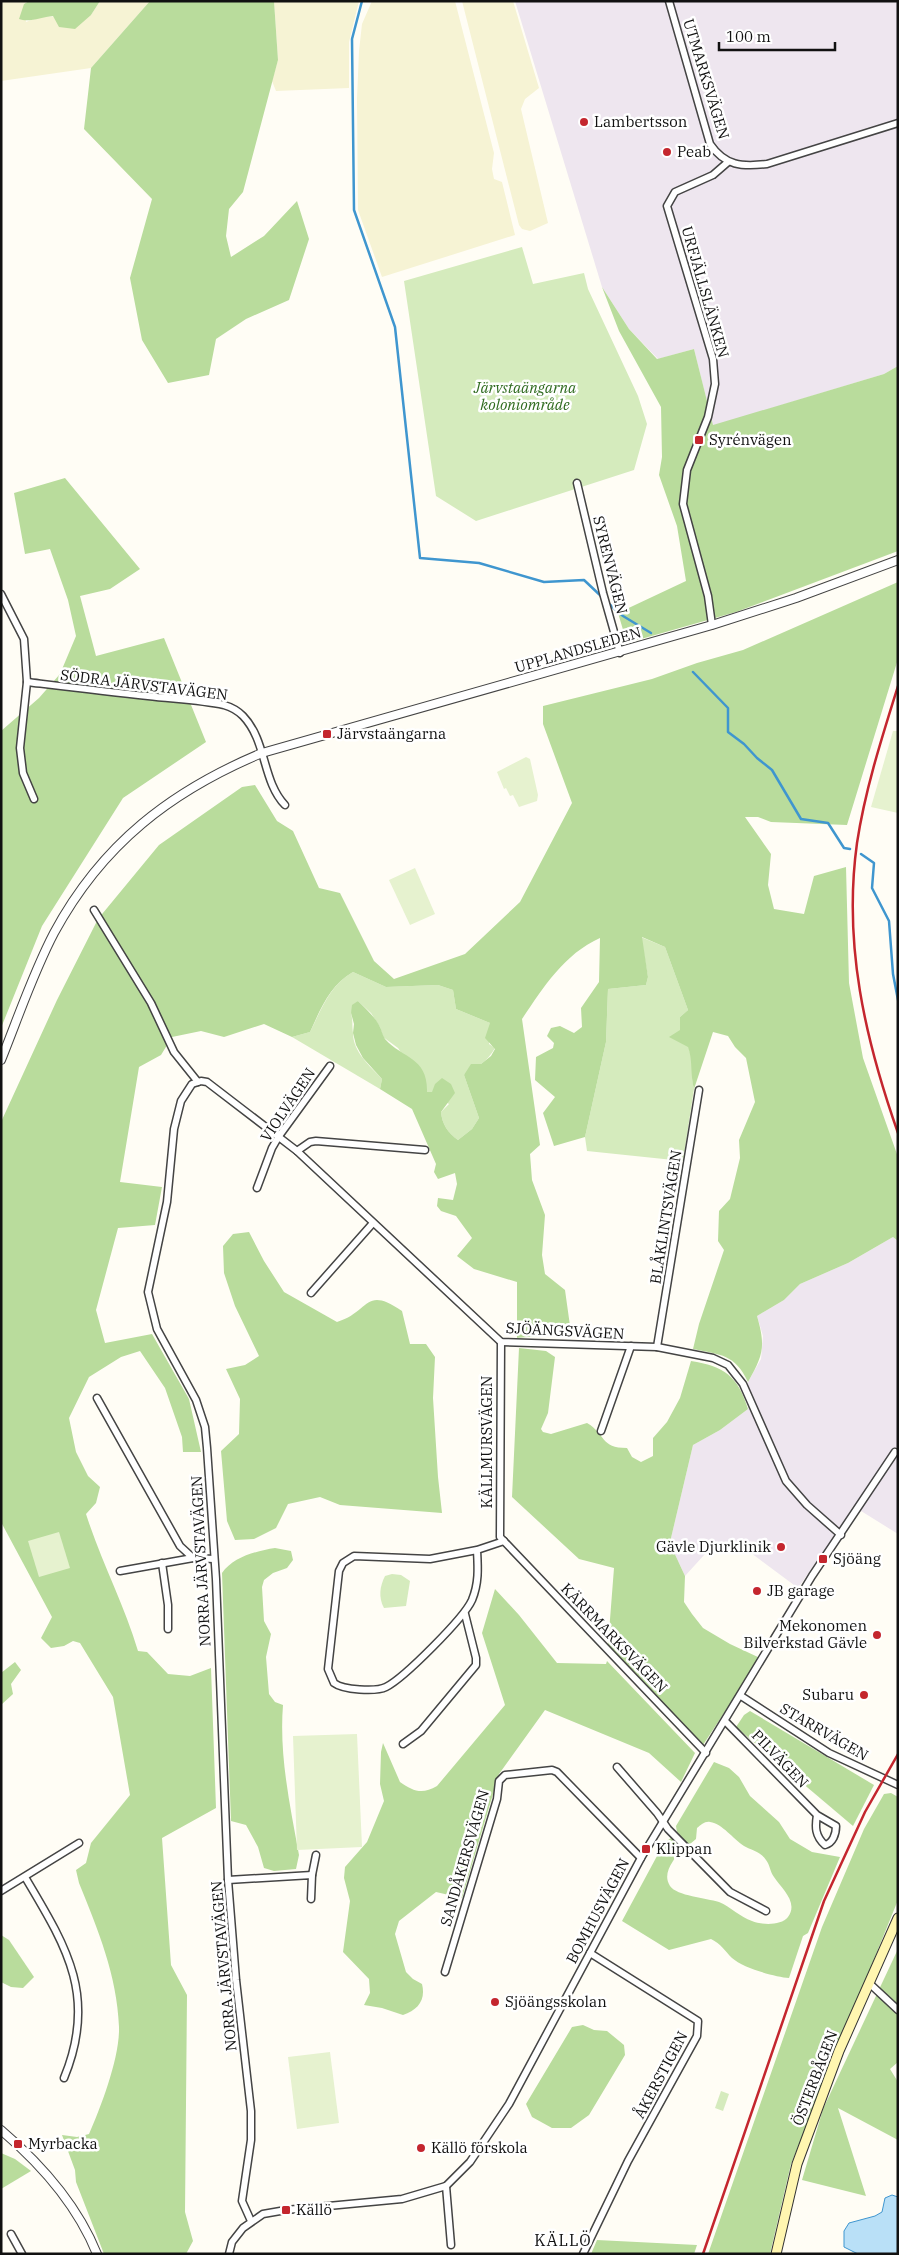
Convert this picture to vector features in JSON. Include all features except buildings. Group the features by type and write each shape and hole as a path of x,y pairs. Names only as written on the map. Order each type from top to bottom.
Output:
{"main road":[{"name":"ÖSTERBÅGEN","path":"776,2254 797,2164 839,2051 898,1918"}],"street":[{"name":"UTMARKSVÄGEN","path":"669,1 710,144 728,162"},
{"path":"728,162 747,166 767,164 898,123"},
{"name":"URFJÄLLSLÄNKEN","path":"712,625 708,596 683,504 688,470 708,417 715,384 713,359 667,206 670,197 683,187 712,175 728,162"},
{"name":"SYRENVÄGEN","path":"576,483 620,653"},
{"name":"UPPLANDSLEDEN","path":"1,1060 54,934 78,893 102,862 151,814 183,792 229,767 262,753 620,653 796,598 898,560"},
{"path":"1,594 24,639 27,682 20,748 23,773 34,798"},
{"name":"SÖDRA JÄRVSTAVÄGEN","path":"27,682 226,706 244,716 262,753"},
{"path":"262,753 272,783 285,805"},
{"path":"94,910 151,1003 174,1052 198,1082"},
{"name":"VIOLVÄGEN","path":"257,1188 272,1148 279,1136 330,1066"},
{"name":"SJÖÄNGSVÄGEN","path":"198,1082 204,1081 213,1086 297,1151 501,1342 657,1347 713,1358 733,1370 743,1384 786,1481 807,1505 841,1535"},
{"name":"NORRA JÄRVSTAVÄGEN","path":"198,1082 192,1084 183,1095 177,1116 167,1202 148,1292 156,1328 191,1390 205,1427 214,1559 228,1880 251,2111 251,2140 242,2201 251,2221"},
{"name":"BLÅKLINTSVÄGEN","path":"657,1347 699,1090"},
{"path":"297,1151 310,1142 316,1141 425,1150"},
{"path":"311,1293 373,1223"},
{"name":"KÄLLMURSVÄGEN","path":"501,1342 499,1531 504,1541"},
{"path":"601,1431 631,1346"},
{"path":"97,1398 175,1538 193,1558"},
{"name":"BOMHUSVÄGEN","path":"251,2221 263,2214 286,2210 402,2199 446,2186 470,2162 509,2104 641,1858 726,1721 812,1576 895,1452"},
{"path":"476,1550 476,1589 465,1614 406,1672 384,1689 343,1688 334,1683 328,1669 339,1571 346,1559 354,1556 430,1559 476,1550 504,1541"},
{"name":"KÄRRMARKSVÄGEN","path":"504,1541 706,1753"},
{"path":"120,1571 193,1558 214,1559"},
{"path":"162,1563 168,1605 168,1629"},
{"path":"403,1744 421,1731 476,1666 476,1658 465,1614"},
{"name":"STARRVÄGEN","path":"741,1696 829,1753 898,1786"},
{"name":"PILVÄGEN","path":"726,1721 817,1815 836,1826 834,1838 829,1844 825,1845 822,1843 815,1829 817,1815"},
{"path":"618,1767 663,1822 730,1892 766,1911"},
{"name":"SANDÅKERSVÄGEN","path":"445,1972 497,1799 500,1781 505,1775 552,1770 557,1772 641,1858"},
{"path":"1,1891 79,1843"},
{"path":"311,1899 312,1875 316,1855"},
{"path":"228,1880 312,1875"},
{"path":"25,1877 60,1936 69,1957 74,1980 77,2002 77,2031 71,2059 64,2078"},
{"name":"ÅKERSTIGEN","path":"583,2254 628,2161 697,2036 699,2028 698,2021 590,1952"},
{"path":"869,1983 898,2010"},
{"path":"1,2130 34,2160 51,2179 77,2214 97,2254"},
{"path":"446,2186 451,2245"},
{"path":"229,2254 236,2236 251,2221"},
{"path":"11,2234 22,2254"}],"shaded area":[{"path":"1,1 29,1 24,4 26,22 39,17 91,15 100,1 150,1 91,68 1,81"},
{"path":"274,1 359,1 349,42 349,88 276,91 272,81 278,60"},
{"path":"372,1 455,1 494,153 492,169 494,179 502,182 515,235 382,277 358,210 357,99 359,51 362,24"},
{"path":"462,1 513,1 539,88 525,99 521,109 548,223 530,231 522,229 519,225"},
{"path":"515,1 898,1 898,366 884,374 713,426 694,349 658,359 629,329 602,287"},
{"path":"893,1237 898,1241 898,1534 853,1506 798,1588 739,1544 705,1554 685,1576 672,1548 671,1538 693,1445 720,1430 748,1409 748,1382 761,1359 763,1336 757,1316 784,1300 800,1284 848,1263"}],"green space":[{"path":"29,1 100,1 91,15 75,29 59,27 53,16 31,20 19,19 24,4"},
{"path":"150,1 274,1 278,60 243,192 229,209 226,236 231,257 264,236 297,201 309,239 289,300 246,319 216,339 209,375 168,383 142,340 130,278 152,199 84,129 91,68"},
{"name":"Järvstaängarna koloniområde","path":"522,247 533,284 584,273 588,289 638,396 647,424 634,470 476,521 436,496 404,281"},
{"path":"602,287 629,329 657,359 694,349 713,425 884,374 898,366 898,551 736,612 627,643 618,613 686,581 677,526 659,475 662,457 661,407 619,331"},
{"path":"65,478 140,569 110,589 80,596 96,656 164,638 206,742 123,798 42,926 1,1028 1,731 39,698 60,674 76,636 68,600 50,549 25,554 14,493"},
{"path":"898,582 898,659 847,825 771,822 758,817 745,817 771,854 768,885 774,909 804,914 814,876 846,867 849,983 863,1058 898,1157 898,1241 893,1237 848,1263 800,1284 784,1300 757,1316 762,1343 760,1357 748,1382 738,1366 726,1357 693,1349 699,1324 724,1250 718,1241 719,1211 730,1199 740,1158 739,1140 755,1102 746,1058 735,1047 728,1036 713,1032 694,1089 688,1047 669,1037 680,1030 680,1017 688,1010 665,947 642,937 648,977 646,985 608,989 606,1042 585,1137 554,1146 543,1113 555,1097 535,1080 536,1057 553,1048 554,1043 547,1036 551,1028 560,1026 574,1033 582,1027 581,1008 599,982 600,938 587,945 565,962 546,984 522,1019 540,1145 530,1154 532,1180 545,1215 542,1255 545,1274 565,1290 571,1333 517,1338 517,1282 474,1269 457,1256 472,1238 456,1216 441,1211 437,1206 438,1198 453,1200 457,1184 455,1173 438,1179 434,1172 436,1164 412,1109 380,1089 382,1079 363,1058 356,1045 351,1013 352,1005 358,1001 377,1022 385,1039 419,1065 426,1080 427,1092 432,1092 435,1084 442,1078 451,1084 455,1093 441,1112 446,1128 458,1140 472,1129 479,1118 464,1075 471,1064 481,1064 491,1056 495,1049 485,1038 490,1023 456,1009 453,990 438,985 386,987 353,972 332,990 310,1032 292,1037 264,1024 224,1037 201,1031 172,1037 161,1055 139,1067 120,1182 162,1187 155,1225 118,1228 96,1310 105,1343 152,1334 189,1399 201,1452 183,1452 182,1437 165,1388 140,1351 121,1357 89,1377 69,1418 76,1452 88,1476 100,1487 96,1503 86,1514 138,1651 147,1652 168,1674 190,1676 211,1668 216,1808 162,1838 171,1965 187,1995 185,2212 193,2241 186,2254 104,2254 76,2182 75,2170 62,2135 77,2137 89,2134 109,2082 116,2053 119,2027 115,1989 105,1953 76,1870 86,1863 91,1843 130,1795 113,1697 80,1643 73,1641 64,1646 51,1648 41,1638 52,1617 1,1522 1,1122 57,1000 98,919 159,845 242,787 255,785 277,821 293,831 319,888 340,893 374,961 394,979 465,954 520,902 572,803 543,724 543,706 652,679 697,663 743,650"},
{"path":"893,731 898,731 898,813 871,807"},
{"path":"526,757 530,759 538,795 537,801 519,807 513,795 510,796 506,788 504,789 497,772"},
{"path":"415,868 435,914 410,925 389,880"},
{"path":"641,937 665,947 688,1010 680,1017 680,1023 691,1056 694,1089 683,1161 587,1151 585,1137 606,1042 608,989 646,985 648,977"},
{"path":"353,972 386,987 438,985 453,990 456,1009 490,1023 489,1044 495,1048 477,1067 464,1075 479,1118 472,1129 458,1140 446,1128 441,1112 449,1104 432,1092 427,1092 398,1048 383,1037 380,1027 371,1013 358,1001 351,1013 354,1040 363,1058 382,1079 380,1089 292,1037 310,1032 332,990"},
{"path":"249,1232 264,1261 284,1292 337,1322 348,1318 373,1300 380,1300 390,1304 402,1311 410,1344 426,1344 435,1357 433,1398 442,1513 340,1505 320,1497 288,1504 276,1528 254,1539 235,1540 227,1521 221,1451 239,1434 240,1399 226,1369 245,1365 259,1356 235,1306 224,1273 223,1246 233,1234"},
{"path":"519,1348 546,1351 555,1357 548,1413 541,1429 543,1432 551,1434 587,1423 607,1443 612,1446 627,1448 632,1457 641,1462 653,1456 653,1438 667,1422 680,1398 691,1361 703,1363 721,1370 728,1374 740,1388 748,1409 720,1430 693,1445 671,1538 672,1548 685,1576 684,1602 692,1614 703,1628 730,1644 760,1658 703,1745 608,1645 614,1568 579,1559 512,1497"},
{"path":"59,1532 70,1568 39,1577 28,1541"},
{"path":"275,1548 291,1551 293,1560 287,1568 273,1573 264,1580 262,1587 264,1621 271,1634 266,1657 269,1694 275,1702 283,1705 284,1762 299,1855 296,1869 274,1871 264,1868 258,1847 246,1825 231,1821 222,1573 239,1559 253,1553"},
{"path":"392,1574 401,1575 410,1581 406,1606 384,1608 380,1596 381,1588 385,1576"},
{"path":"495,1589 519,1615 557,1663 606,1664 607,1661 695,1753 681,1782 649,1753 545,1710 499,1774 462,1898 436,1892 399,1921 395,1934 406,1972 422,1984 423,1995 420,2004 403,2015 382,2008 364,2005 370,1993 369,1979 343,1952 350,1901 344,1878 345,1867 367,1842 384,1801 380,1784 383,1743 400,1782 413,1790 432,1789 437,1786 505,1705 482,1633"},
{"path":"15,1662 21,1670 11,1684 13,1694 1,1705 1,1673"},
{"path":"750,1711 874,1785 853,1826 736,1727 744,1715"},
{"path":"357,1734 362,1847 297,1850 293,1736"},
{"path":"714,1762 729,1768 739,1777 750,1796 779,1822 790,1839 812,1852 840,1857 808,1933 803,1936 789,1978 768,1974 737,1962 711,1939 669,1950 622,1921 664,1843 671,1838 681,1848 670,1866 667,1876 670,1886 674,1889 685,1894 719,1902 743,1917 756,1922 776,1923 788,1917 791,1906 788,1896 773,1875 764,1857 756,1851 744,1846 715,1823 708,1822 697,1828 696,1839 690,1844 678,1835 676,1826"},
{"path":"891,1793 898,1797 898,1900 791,2164 770,2254 708,2254 822,1927 864,1829 884,1794"},
{"path":"1,1935 9,1940 34,1977 23,1988 11,1987 1,1982"},
{"path":"898,1949 898,2062 890,2069 898,2082 898,2140 838,2108 866,2196 802,2180 823,2109"},
{"path":"583,2025 594,2030 607,2031 624,2045 625,2055 589,2115 571,2128 552,2128 532,2117 526,2104 572,2027"},
{"path":"330,2052 339,2123 297,2129 288,2057"},
{"path":"721,2091 729,2094 723,2111 715,2108"},
{"path":"1,2153 15,2159 31,2171 1,2189"},
{"path":"597,2240 697,2245 694,2254 591,2254"}],"water":[{"path":"892,2195 898,2197 898,2254 858,2254 844,2247 844,2231 849,2223 875,2216 882,2212 885,2198"}],"waterway":[{"path":"362,1 352,39 354,210 395,327 420,558 479,563 544,582 584,580 602,597"},
{"path":"608,603 623,616 651,633"},
{"path":"693,672 728,708 728,732 772,770 801,819 828,823 844,848 850,849"},
{"path":"861,854 874,863 872,888 889,921 893,974 898,1000"}],"railway":[{"path":"898,686 860,823 853,881 855,954 860,991 876,1062 898,1133"},
{"path":"703,2254 824,1901 865,1812 898,1754"}],"place":[{"name":"Lambertsson","path":"584,122"},
{"name":"Peab","path":"667,152"},
{"name":"Syrénvägen","path":"699,440"},
{"name":"Järvstaängarna","path":"327,734"},
{"name":"Gävle Djurklinik","path":"781,1547"},
{"name":"Sjöäng","path":"823,1559"},
{"name":"JB garage","path":"757,1591"},
{"name":"Mekonomen Bilverkstad Gävle","path":"877,1635"},
{"name":"Subaru","path":"864,1695"},
{"name":"Klippan","path":"646,1849"},
{"name":"Sjöängsskolan","path":"495,2002"},
{"name":"Myrbacka","path":"18,2144"},
{"name":"Källö förskola","path":"421,2148"},
{"name":"Källö","path":"286,2210"}],"district":[{"name":"KÄLLÖ","path":"563,2240"}]}
